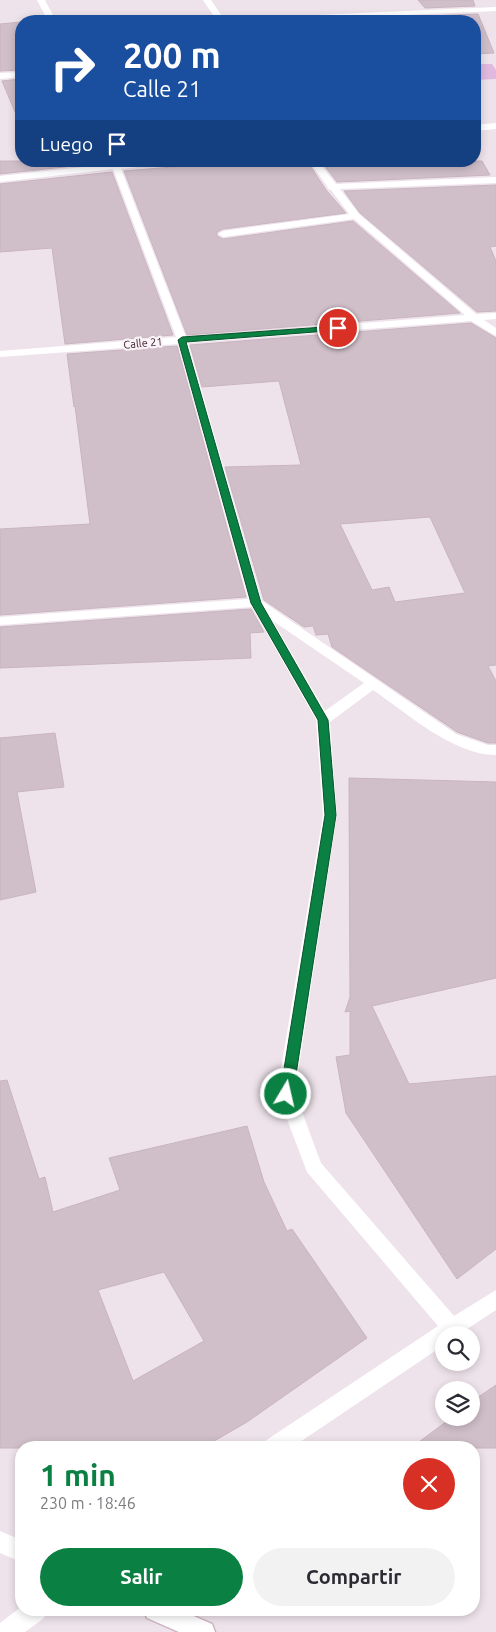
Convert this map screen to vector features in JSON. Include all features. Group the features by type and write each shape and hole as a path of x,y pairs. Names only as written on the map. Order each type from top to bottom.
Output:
{"street":[{"path":"41,0 49,15"},
{"path":"206,0 217,15"},
{"path":"360,15 496,9"},
{"path":"0,76 15,75"},
{"path":"481,127 496,126"},
{"path":"0,179 92,167"},
{"path":"116,167 182,340 256,603 323,720 330,815 286,1094 313,1166 450,1326"},
{"path":"317,167 356,216 474,318 496,334"},
{"path":"332,187 496,180"},
{"path":"223,234 356,216"},
{"name":"Calle 21","path":"0,354 496,316"},
{"path":"0,621 256,603 451,737 488,750 496,750"},
{"path":"323,720 372,684"},
{"path":"453,1326 496,1299"},
{"path":"282,1441 435,1338"},
{"path":"0,1542 15,1548"},
{"path":"7,1632 28,1616"},
{"path":"168,1616 204,1632"}],"shaded area":[{"path":"481,64 492,64 496,70 496,79 481,80"}],"building":[{"path":"418,0 473,0 475,6 425,8"},
{"path":"481,21 494,53 481,54"},
{"path":"15,23 15,70 0,71 0,24"},
{"path":"15,80 15,112 2,81"},
{"path":"0,161 15,161 15,167 64,167 0,174"},
{"path":"482,161 490,175 337,182 326,167 481,167"},
{"path":"172,167 311,167 326,190 346,213 223,229 217,232 217,236 223,239 353,221 460,313 187,335 124,171"},
{"path":"112,172 173,335 65,344 52,248 0,252 0,184"},
{"path":"496,185 496,246 490,247 496,261 496,311 477,312 360,213 344,191"},
{"path":"471,323 496,338 496,665 488,666 496,681 496,743 488,743 457,732 332,647 328,634 316,635 313,626 304,627 264,600 225,467 301,465 279,381 202,387 190,345","holes":["430,517 465,593 395,602 389,587 372,590 340,524"]},
{"path":"177,346 246,597 0,615 0,529 90,524 67,354"},
{"path":"251,609 264,632 250,633 251,658 0,668 0,627"},
{"path":"55,733 64,787 17,792 36,892 0,900 0,738"},
{"path":"349,778 496,782 496,978 372,1006 409,1084 496,1076 496,1249 457,1279 346,1113 336,1057 350,1055 350,1011 345,1012 350,997"},
{"path":"7,1080 39,1179 45,1177 53,1212 120,1190 109,1158 247,1126 264,1182 287,1231 292,1229 367,1338 247,1422 214,1441 15,1441 15,1448 0,1448 0,1081","holes":["164,1272 204,1341 133,1381 98,1290"]},
{"path":"496,1385 496,1448 480,1448 480,1441 420,1441 440,1426 480,1426 480,1396"}],"route":[{"path":"286,1094 330,815 323,720 256,603 182,340 338,328"}]}
